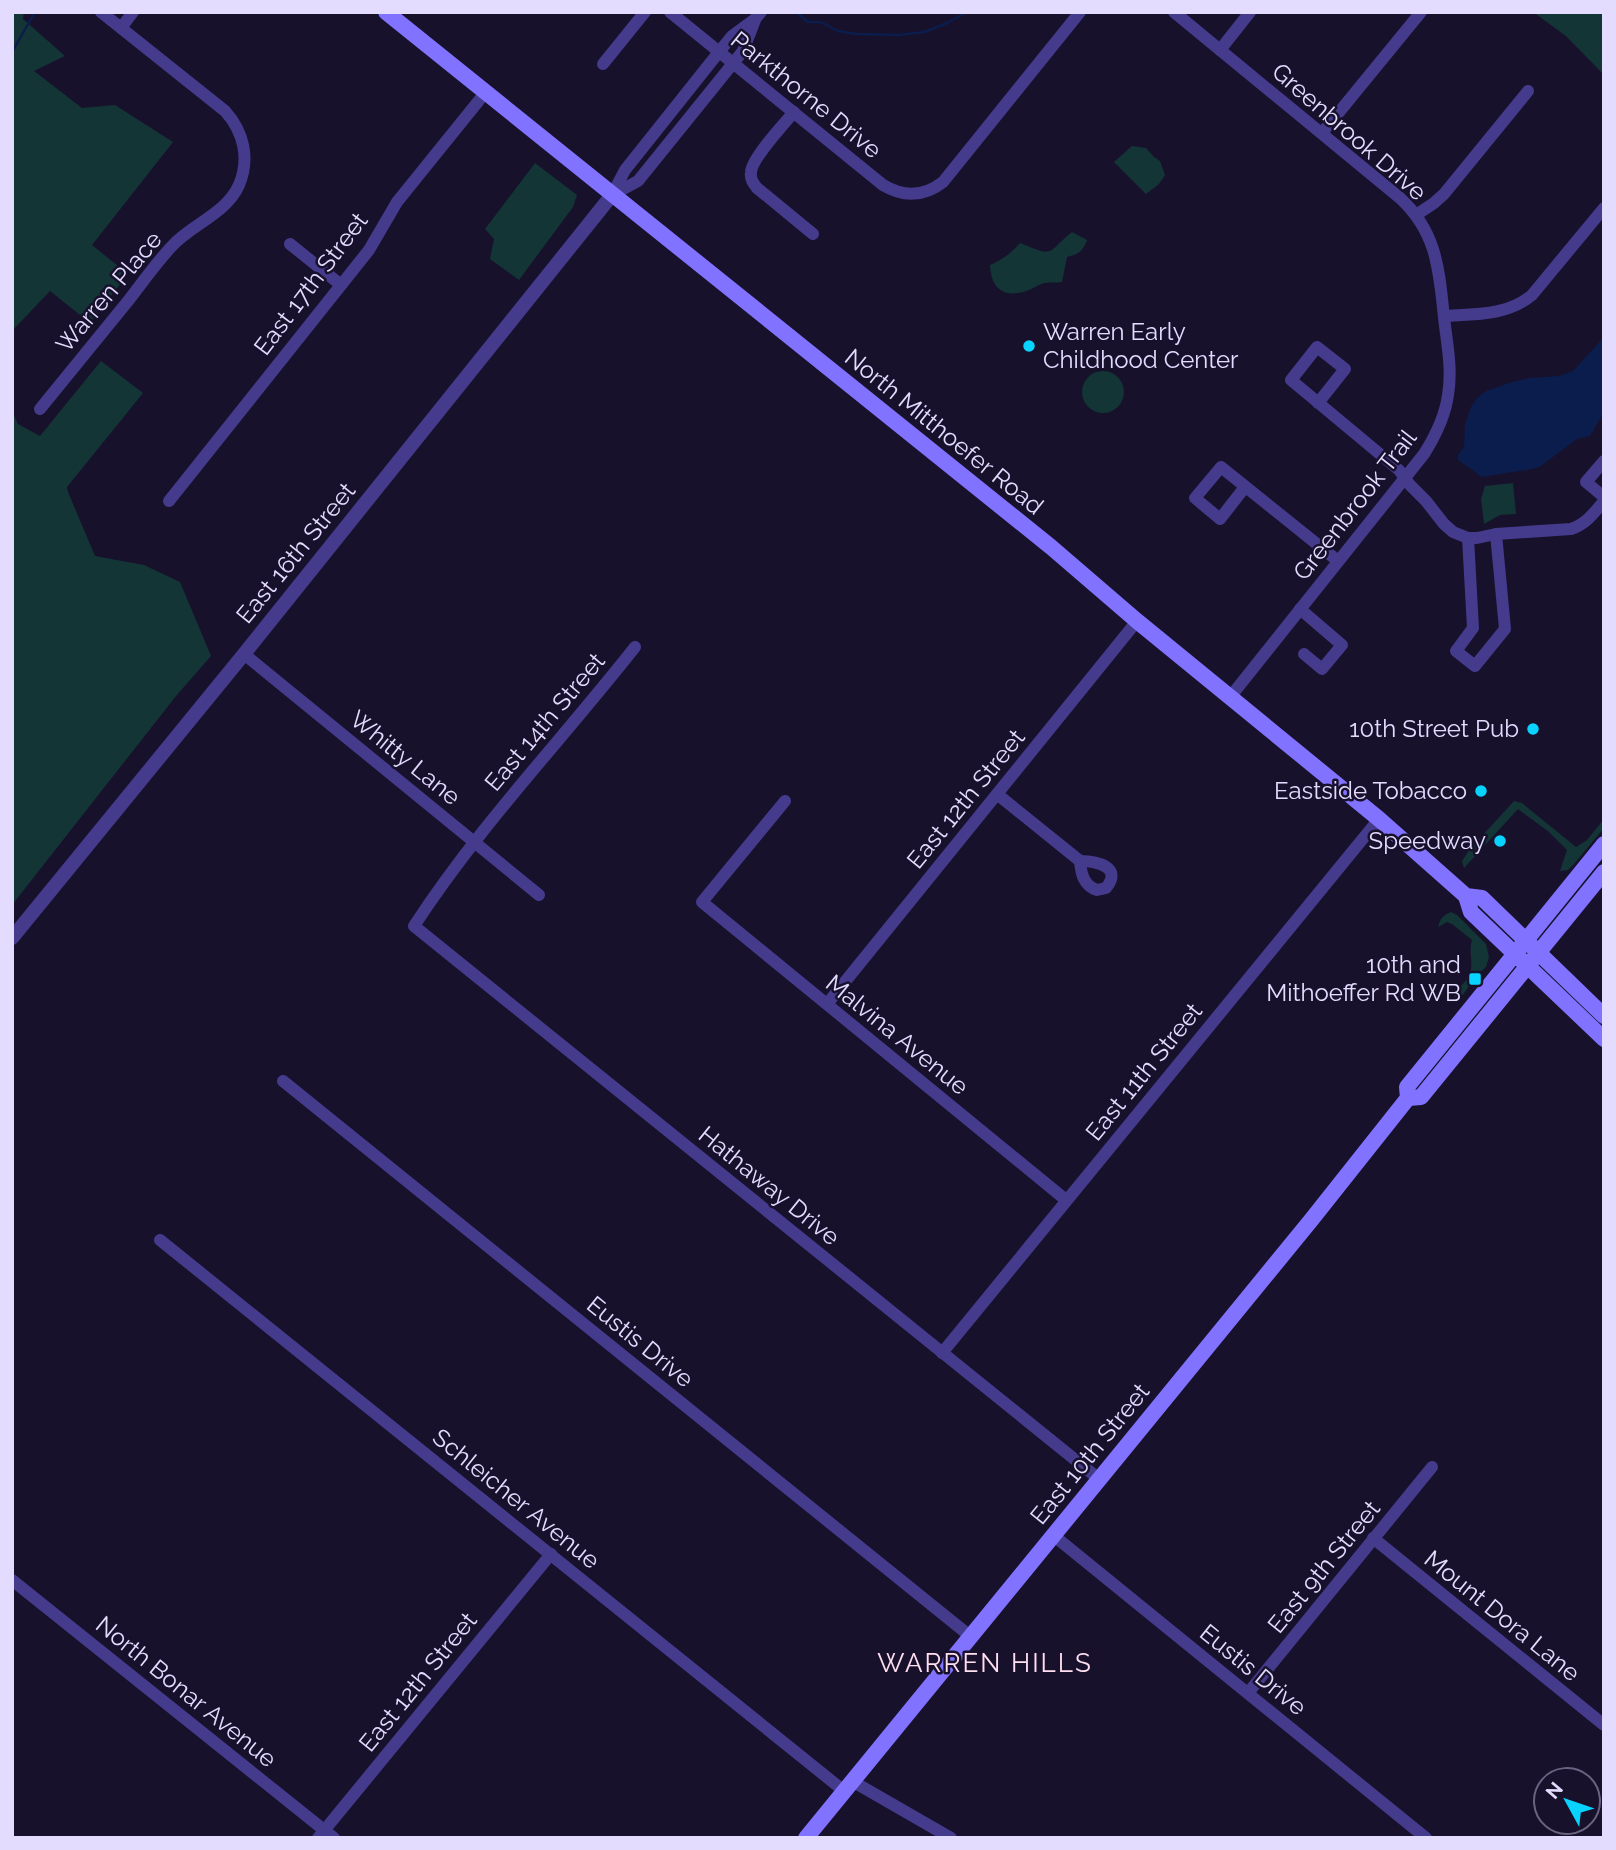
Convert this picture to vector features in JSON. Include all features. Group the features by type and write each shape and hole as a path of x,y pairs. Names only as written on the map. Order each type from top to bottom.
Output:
{"main road":[{"name":"North Mitthoefer Road","path":"386,12 1051,547 1379,819 1466,896 1471,912 1604,1039"},
{"name":"East 10th Street","path":"806,1838 1408,1098 1407,1087 1604,844"},
{"name":"East 10th Street","path":"1408,1098 1421,1097 1604,872"},
{"name":"North Mitthoefer Road","path":"1466,896 1482,898 1604,1016"}],"street":[{"name":"Warren Place","path":"40,409 170,248 230,200 242,176 243,144 234,121 215,102 102,12"},
{"path":"121,28 133,12"},
{"path":"603,64 645,12"},
{"name":"Parkthorne Drive","path":"670,12 883,185 895,192 909,194 927,192 939,185 1080,12"},
{"name":"Greenbrook Drive","path":"1174,12 1401,198 1427,233 1437,258 1444,316"},
{"path":"1220,50 1250,12"},
{"path":"1322,133 1421,12"},
{"path":"612,195 625,170 732,36 758,16"},
{"path":"612,195 638,181 743,51 758,16"},
{"path":"1416,215 1444,194 1528,91"},
{"name":"East 17th Street","path":"169,500 369,250 397,202 485,93"},
{"path":"794,112 754,161 751,177 757,188 813,234"},
{"name":"East 16th Street","path":"12,938 612,195"},
{"path":"1444,316 1499,312 1525,301 1604,208"},
{"path":"290,244 341,285"},
{"name":"Greenbrook Trail","path":"1231,696 1434,439 1449,392 1450,370 1444,316"},
{"path":"1318,403 1345,369 1317,347 1290,380 1318,403 1398,468 1446,526 1468,538 1571,529 1586,522 1604,499 1586,482 1604,461"},
{"path":"1245,487 1338,561"},
{"path":"1468,538 1474,628 1456,651 1475,666 1505,629 1496,534"},
{"path":"1300,609 1342,645 1322,669 1304,654"},
{"name":"East 12th Street","path":"827,1004 1137,621"},
{"name":"East 14th Street","path":"414,926 473,841 635,647"},
{"name":"Whitty Lane","path":"244,654 539,895"},
{"path":"997,794 1080,862"},
{"name":"Malvina Avenue","path":"785,801 702,902 1066,1200"},
{"name":"East 11th Street","path":"942,1353 1379,819"},
{"name":"Hathaway Drive","path":"414,926 1099,1479"},
{"name":"Eustis Drive","path":"284,1081 970,1636"},
{"name":"Schleicher Avenue","path":"160,1240 551,1553 848,1786 951,1838"},
{"name":"East 9th Street","path":"1248,1693 1432,1467"},
{"name":"Eustis Drive","path":"1053,1535 1426,1838"},
{"name":"Mount Dora Lane","path":"1373,1538 1604,1726"},
{"name":"East 12th Street","path":"325,1835 551,1553"},
{"name":"North Bonar Avenue","path":"12,1580 325,1835"}],"green space":[{"path":"12,12 24,12 23,19 65,56 34,71 82,108 115,105 173,142 92,245 128,274 90,323 50,291 12,331"},
{"path":"1533,12 1604,12 1604,75 1566,36"},
{"path":"1132,146 1146,148 1160,161 1165,175 1159,184 1146,194 1114,162"},
{"path":"535,163 577,195 573,207 519,280 490,259 494,239 485,229"},
{"path":"1072,232 1087,240 1080,252 1067,257 1062,282 1043,284 1020,293 1006,293 996,286 990,265 1006,256 1020,243 1040,251 1050,251"},
{"path":"101,361 143,393 67,487 68,492 95,556 144,565 180,582 211,656 176,696 12,905 12,411 18,424 40,436"},
{"path":"1103,371 1118,377 1124,392 1118,407 1103,413 1088,407 1082,392 1088,377"},
{"path":"1513,483 1516,514 1500,515 1484,524 1481,499 1485,486"},
{"path":"1514,801 1522,803 1576,847 1587,840 1604,819 1604,828 1568,870 1560,871 1567,850 1549,832 1518,809 1464,868 1462,861 1470,849"},
{"path":"1451,912 1486,944 1489,957 1486,967 1459,1000 1454,997 1470,974 1472,940 1447,922 1438,927 1442,918"}],"water":[{"path":"1604,337 1604,412 1590,436 1577,439 1533,469 1482,477 1458,460 1464,447 1465,425 1477,398 1486,391 1512,382 1559,376 1573,371"}],"waterway":[{"path":"12,52 35,12"},
{"path":"796,12 808,22 821,22 838,31 898,35 924,32 967,12"}],"place":[{"name":"Warren Early Childhood Center","path":"1029,346"},
{"name":"10th Street Pub","path":"1533,729"},
{"name":"Eastside Tobacco","path":"1481,791"},
{"name":"Speedway","path":"1500,841"},
{"name":"10th and Mithoeffer Rd WB","path":"1475,979"}],"district":[{"name":"WARREN HILLS","path":"985,1663"}]}
